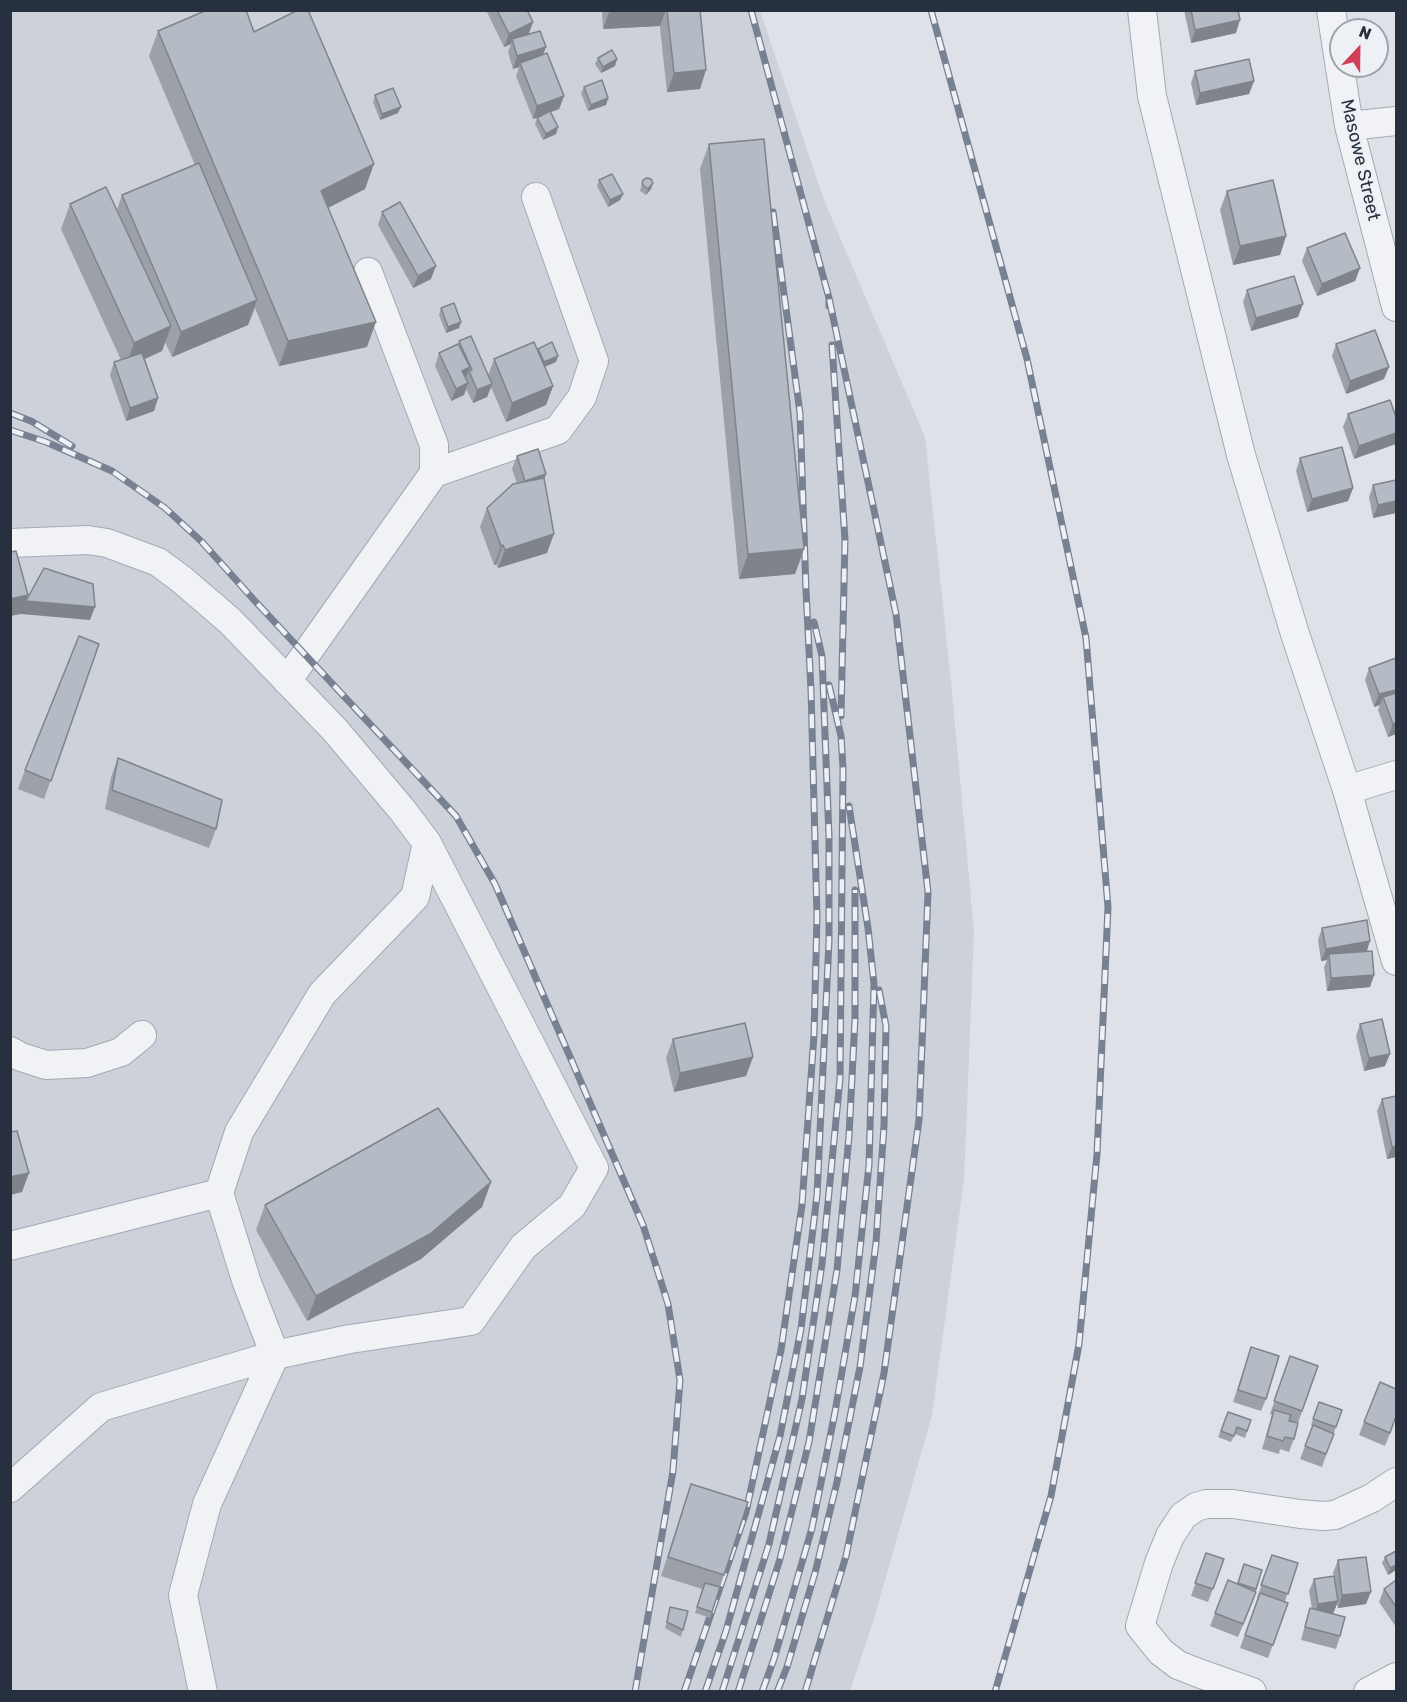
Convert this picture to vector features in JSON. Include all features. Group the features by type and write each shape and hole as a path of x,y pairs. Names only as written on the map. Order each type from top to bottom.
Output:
{"street":[{"path":"1142,10 1152,96 1241,455 1295,634 1347,790 1396,961"},
{"name":"Masowe Street","path":"1331,10 1349,126 1396,305"},
{"path":"1349,126 1396,121"},
{"path":"434,473 558,430 582,397 594,361 536,197"},
{"path":"287,681 434,473 434,444 368,272"},
{"path":"10,543 88,540 124,548 158,562 230,621 335,730 427,843 594,1168 572,1206 523,1247 471,1321 350,1339 275,1355 101,1407 10,1488"},
{"path":"1347,790 1396,775"},
{"path":"203,1692 183,1595 207,1504 275,1355 247,1282 219,1193 239,1132 322,994 415,897 427,843"},
{"path":"10,1051 46,1065 87,1063 121,1052 142,1035"},
{"path":"10,1246 219,1193"},
{"path":"1252,1692 1178,1665 1161,1652 1140,1626 1159,1563 1170,1536 1183,1516 1196,1507 1215,1504 1233,1504 1323,1516 1335,1515 1372,1498 1396,1482"},
{"path":"1368,1692 1396,1677"}],"shaded area":[{"path":"11,11 760,11 824,200 925,437 951,681 974,932 964,1180 932,1415 873,1622 850,1691 11,1692"}],"building":[{"path":"207,10 246,10 254,32 298,10 308,10 374,164 321,191 376,322 288,341 158,31"},
{"path":"497,10 527,10 533,22 509,34"},
{"path":"667,10 700,10 706,70 674,73"},
{"path":"1191,10 1238,10 1240,20 1195,30"},
{"path":"540,31 546,47 517,56 512,39"},
{"path":"612,50 617,59 603,67 598,58"},
{"path":"547,53 564,96 537,106 520,63"},
{"path":"1249,59 1254,81 1200,93 1195,71"},
{"path":"602,80 608,98 591,105 584,87"},
{"path":"393,88 401,107 382,114 375,95"},
{"path":"550,111 558,127 546,134 537,118"},
{"path":"764,139 804,549 748,554 709,144"},
{"path":"199,163 257,300 181,332 122,195"},
{"path":"612,174 623,194 610,200 599,180"},
{"path":"647,178 653,183 648,189 642,184"},
{"path":"1273,180 1286,236 1240,246 1227,191"},
{"path":"106,187 171,326 134,343 70,204"},
{"path":"400,202 436,266 418,276 382,212"},
{"path":"1345,233 1360,268 1322,284 1307,248"},
{"path":"1294,276 1303,304 1256,318 1247,290"},
{"path":"454,303 461,322 448,327 441,308"},
{"path":"1375,330 1389,367 1350,381 1336,344"},
{"path":"471,336 492,384 477,390 469,371 472,370 459,341"},
{"path":"534,342 553,386 512,403 494,359"},
{"path":"552,342 558,356 544,362 538,349"},
{"path":"458,344 470,367 462,371 468,383 456,389 439,353"},
{"path":"142,353 158,398 130,408 114,362"},
{"path":"1390,400 1396,417 1396,433 1359,446 1348,414"},
{"path":"1342,447 1353,488 1312,499 1300,458"},
{"path":"538,449 546,474 525,481 517,456"},
{"path":"544,478 554,534 505,550 503,545 501,546 487,508 513,484"},
{"path":"1396,480 1396,501 1378,505 1373,485"},
{"path":"16,551 28,595 10,599 10,552"},
{"path":"44,568 93,584 95,607 26,601"},
{"path":"79,636 99,644 51,781 25,770"},
{"path":"1396,658 1396,690 1379,694 1369,668"},
{"path":"1396,693 1396,723 1393,724 1383,697"},
{"path":"118,758 222,800 216,829 112,790"},
{"path":"1367,920 1370,941 1326,949 1322,928"},
{"path":"1372,951 1374,975 1331,978 1329,954"},
{"path":"1382,1019 1390,1054 1369,1058 1360,1024"},
{"path":"745,1023 753,1057 680,1073 673,1039"},
{"path":"1396,1096 1396,1146 1392,1147 1382,1099"},
{"path":"438,1108 491,1182 430,1234 316,1296 265,1205"},
{"path":"17,1131 29,1173 10,1177 10,1132"},
{"path":"1251,1347 1279,1356 1266,1399 1238,1390"},
{"path":"1290,1356 1318,1366 1302,1411 1274,1401"},
{"path":"1380,1382 1396,1389 1396,1416 1390,1433 1364,1422"},
{"path":"1319,1402 1342,1410 1336,1427 1313,1419"},
{"path":"1274,1410 1291,1415 1289,1421 1298,1423 1294,1439 1285,1437 1283,1441 1267,1436"},
{"path":"1228,1412 1251,1420 1247,1431 1237,1427 1234,1436 1221,1431"},
{"path":"1313,1425 1334,1434 1326,1454 1305,1446"},
{"path":"691,1484 748,1502 724,1575 668,1557"},
{"path":"1396,1551 1396,1565 1390,1568 1385,1557"},
{"path":"1206,1553 1224,1559 1213,1589 1195,1583"},
{"path":"1272,1555 1298,1563 1288,1594 1261,1585"},
{"path":"1366,1557 1371,1592 1342,1595 1338,1560"},
{"path":"1244,1564 1262,1570 1256,1589 1238,1583"},
{"path":"1334,1576 1338,1601 1318,1604 1314,1579"},
{"path":"1228,1580 1256,1592 1243,1624 1215,1613"},
{"path":"1396,1580 1396,1607 1384,1589"},
{"path":"705,1583 720,1587 712,1612 697,1607"},
{"path":"1260,1593 1288,1603 1273,1645 1245,1635"},
{"path":"670,1607 688,1611 683,1630 667,1622"},
{"path":"1310,1608 1345,1617 1340,1636 1305,1627"}],"railway":[{"path":"751,10 829,298 829,306"},
{"path":"931,10 1027,359 1086,638 1108,907 1097,1154 1079,1344 1051,1496 995,1692"},
{"path":"684,1692 746,1512 781,1350 802,1205 814,1035 817,917 800,413 773,212"},
{"path":"805,1692 846,1556 884,1373 919,1120 928,892 896,614 829,298"},
{"path":"832,345 845,540 841,716"},
{"path":"10,413 31,421 72,446"},
{"path":"10,430 46,442 112,471 165,508 202,542 456,816 495,884 643,1225 668,1304 680,1380 673,1471 635,1692"},
{"path":"705,1692 726,1631 780,1436 801,1329 817,1195 829,941 829,837 822,656 814,622"},
{"path":"722,1692 769,1544 802,1399 822,1264 840,1079 843,768 841,736 829,685"},
{"path":"762,1692 774,1659 812,1528 855,1296 869,1165 874,984 868,928 849,806"},
{"path":"738,1692 780,1559 809,1442 837,1270 849,1136 855,1019 855,890"},
{"path":"777,1692 787,1667 815,1573 837,1482 860,1367 876,1243 884,1126 886,1026 879,990"}]}
